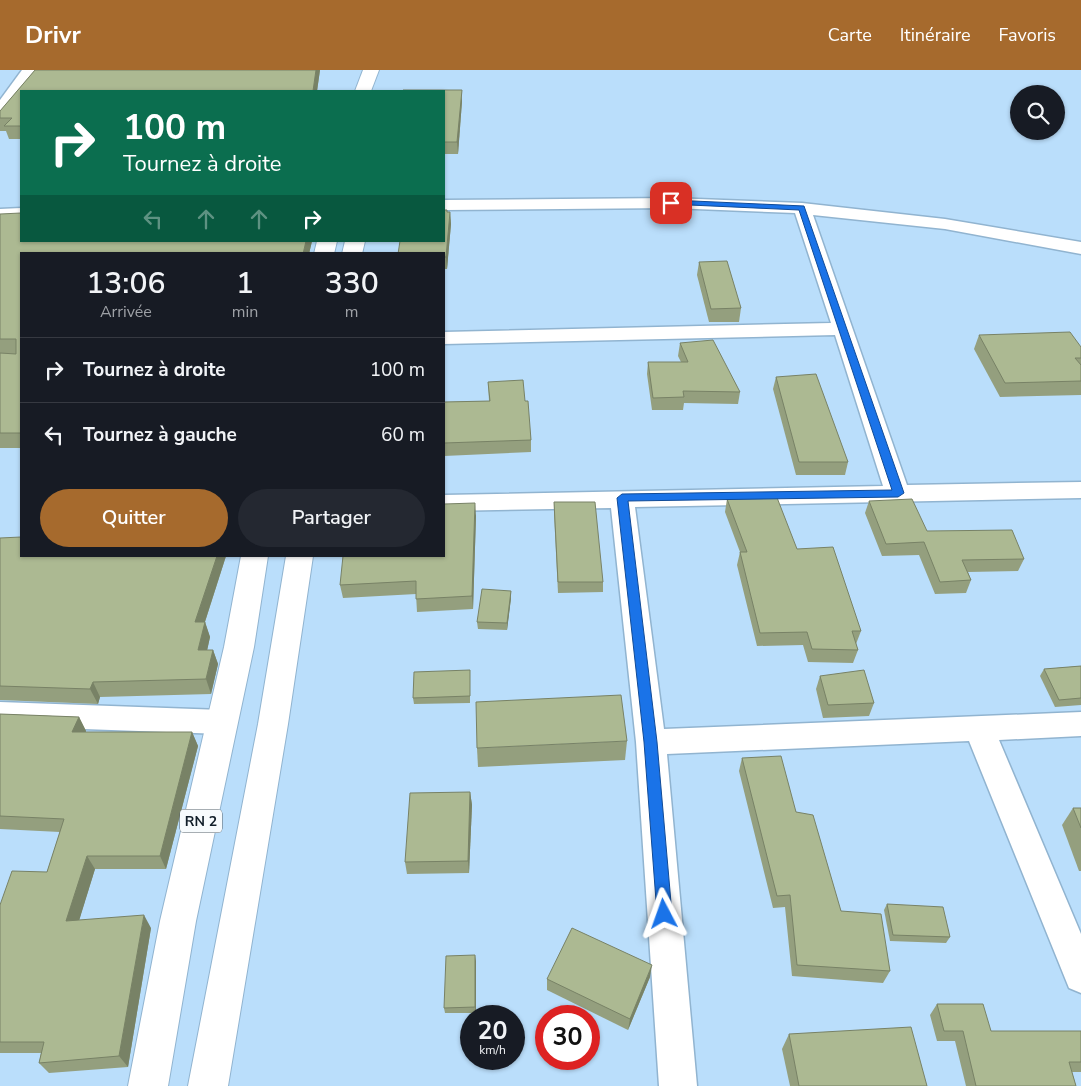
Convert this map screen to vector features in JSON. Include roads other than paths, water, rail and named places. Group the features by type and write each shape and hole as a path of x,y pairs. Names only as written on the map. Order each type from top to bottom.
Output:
{"main road":[{"path":"363,90 371,70"},
{"path":"376,90 378,70"},
{"name":"RN 2","path":"148,1086 178,921 239,647 255,557"},
{"path":"208,1086 273,724 300,557"}],"street":[{"path":"0,110 30,70"},
{"path":"445,205 671,203 802,208 944,224 1081,248"},
{"path":"802,208 898,493"},
{"path":"0,214 20,213"},
{"path":"445,338 844,329"},
{"path":"445,503 1081,490"},
{"path":"622,498 651,742 678,1086"},
{"path":"0,714 222,722"},
{"path":"651,742 1081,724"},
{"path":"979,728 1081,976"}]}
